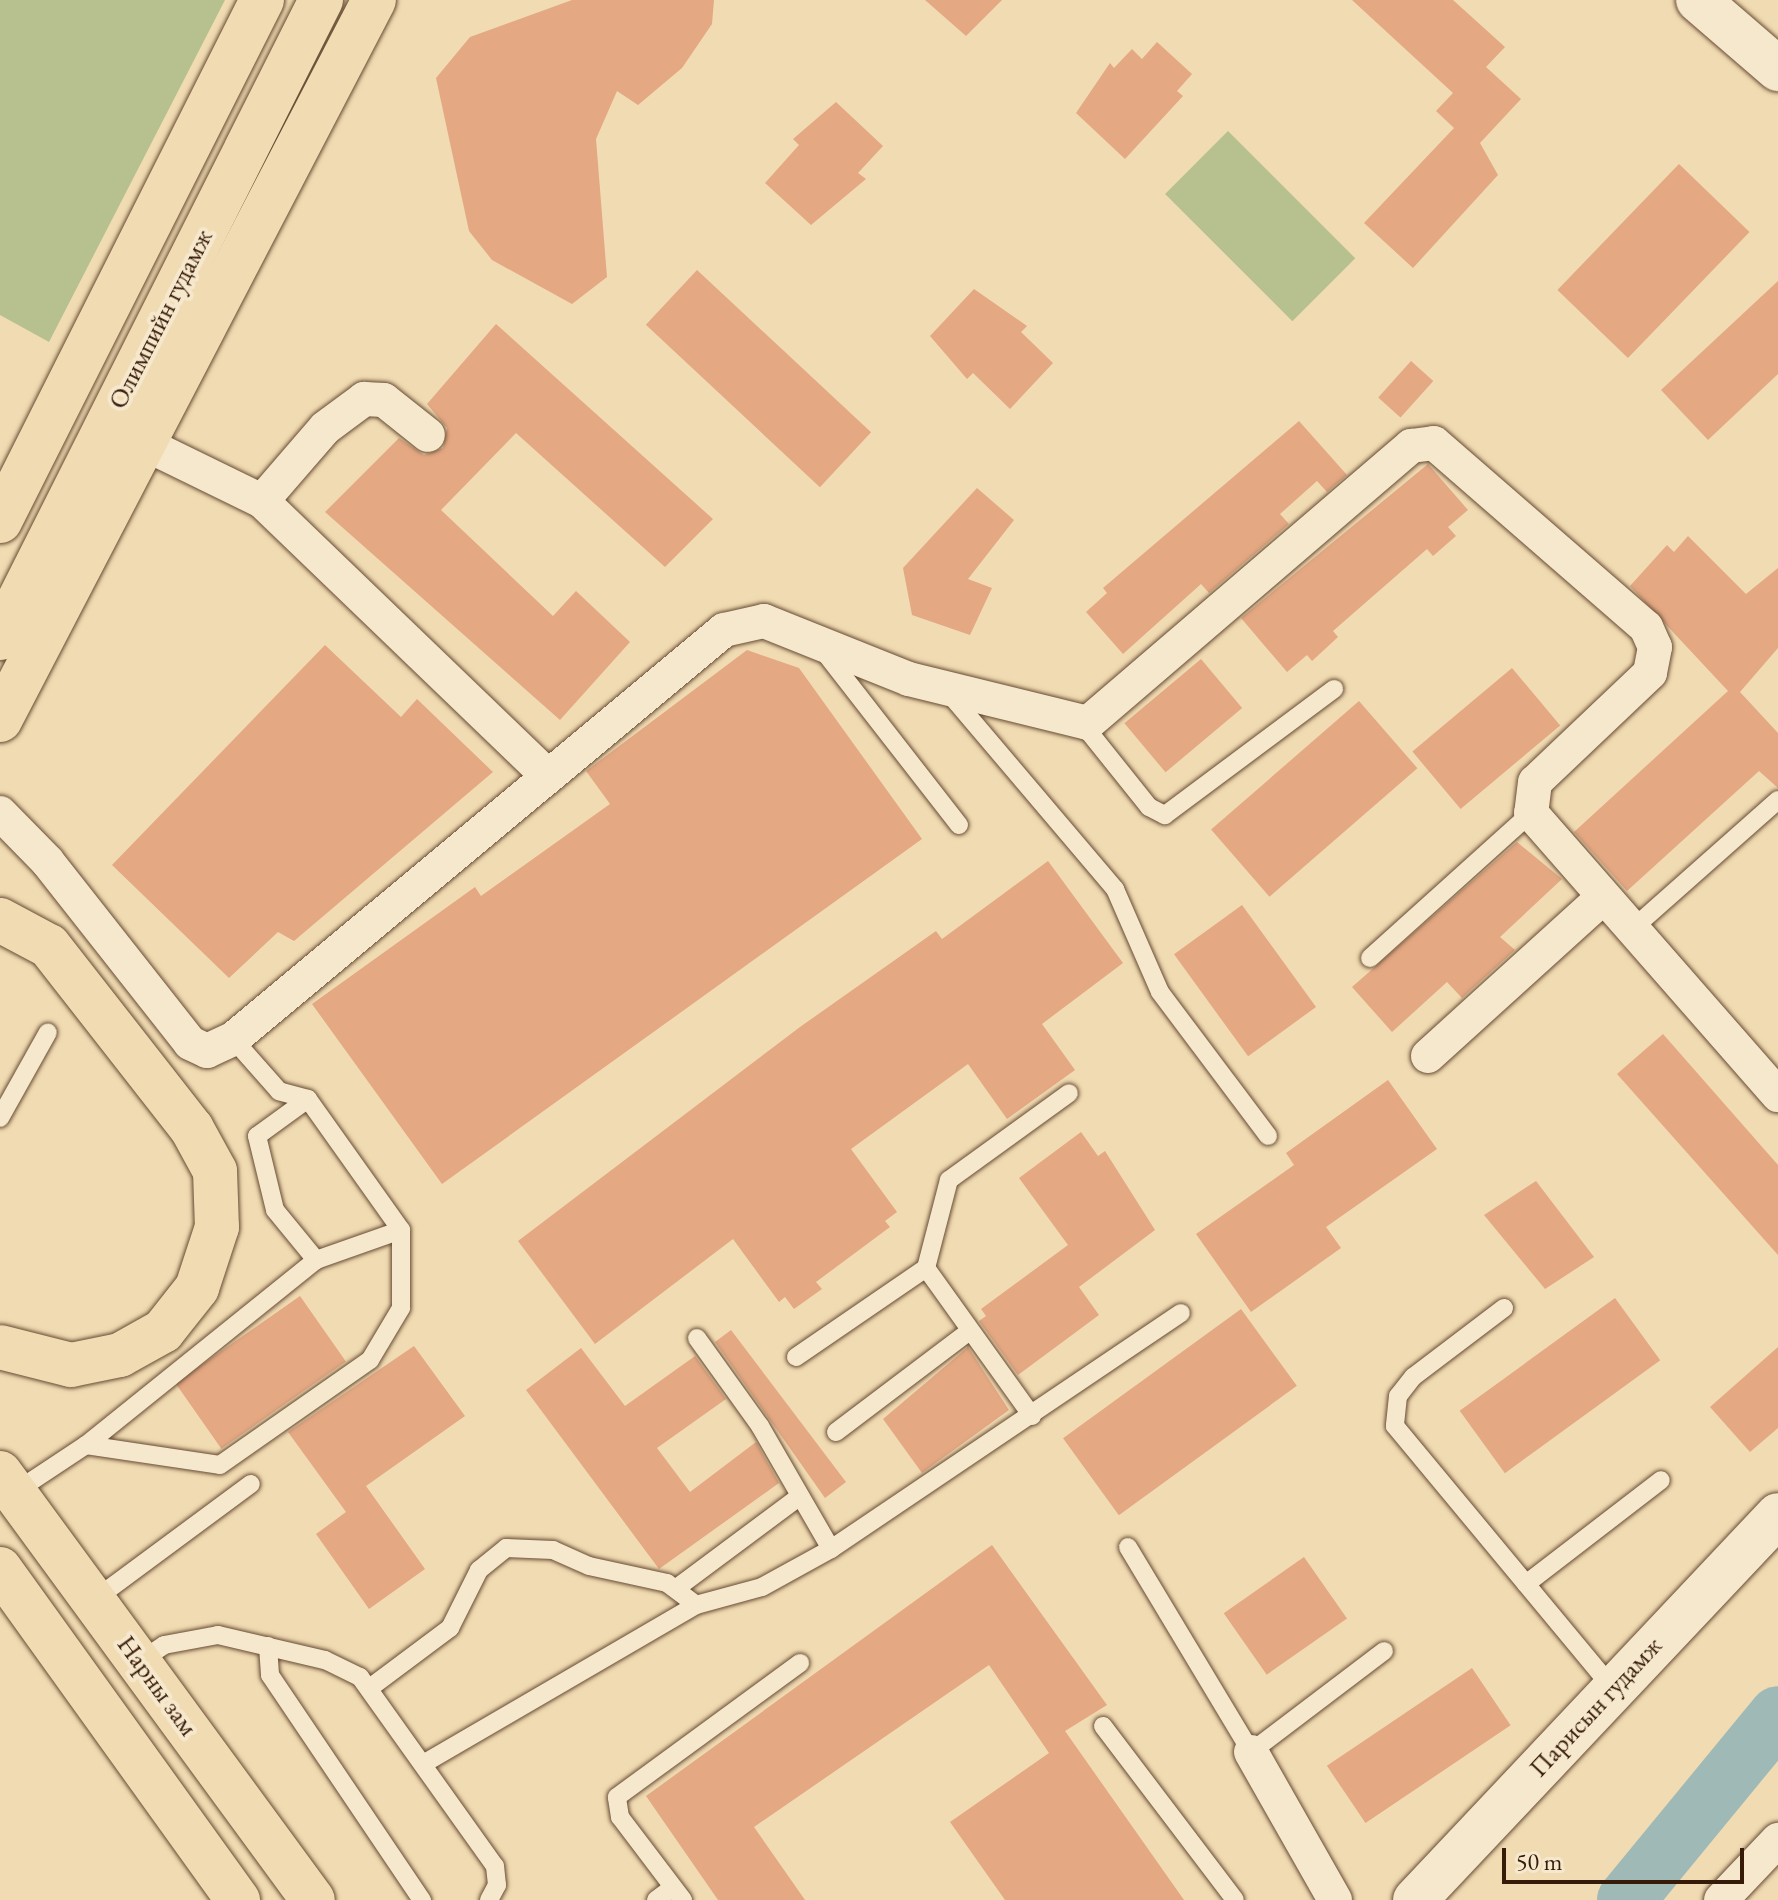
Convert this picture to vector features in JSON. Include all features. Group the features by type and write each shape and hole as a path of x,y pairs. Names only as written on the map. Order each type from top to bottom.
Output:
{"main road":[{"path":"0,521 262,0"},
{"name":"Олимпийн гудамж","path":"13,641 321,0"},
{"path":"0,720 13,641 145,444 374,0"},
{"path":"0,920 49,946 192,1129 215,1171 217,1227 197,1288 152,1337 120,1355 71,1365 0,1347"},
{"name":"Нарны зам","path":"7,1482 313,1900"},
{"path":"0,1569 238,1900"}],"street":[{"path":"1698,0 1778,69"},
{"path":"262,501 325,428 364,399 384,400 428,435"},
{"path":"0,813 47,861 190,1043 207,1051 233,1039 724,630 764,621 817,644 946,689 1081,722 1099,716 1411,446 1434,443 1646,627 1655,647 1650,673 1535,782 1531,813 1601,899 1778,1095"},
{"path":"145,444 262,501 548,776"},
{"path":"1428,1056 1601,899"},
{"name":"Парисын гудамж","path":"1415,1900 1778,1515"},
{"path":"1251,1752 1335,1900"},
{"path":"1721,1900 1778,1840"}],"lane":[{"path":"817,644 959,825"},
{"path":"946,689 1115,889 1160,992 1268,1136"},
{"path":"1081,722 1149,807 1165,815 1334,689"},
{"path":"1630,931 1778,800"},
{"path":"1370,958 1531,813"},
{"path":"0,1118 48,1032"},
{"path":"86,1445 220,1465 370,1360 401,1308 401,1230 308,1099 279,1091 233,1039"},
{"path":"796,1357 926,1268 949,1180 1069,1093"},
{"path":"308,1099 257,1136 275,1210 316,1260"},
{"path":"7,1482 86,1445 316,1260 401,1230"},
{"path":"926,1268 968,1332 1032,1416"},
{"path":"1504,1308 1413,1377 1398,1396 1395,1426 1613,1689"},
{"path":"423,1764 696,1605 762,1587 831,1549 1181,1313"},
{"path":"836,1432 968,1332"},
{"path":"697,1338 831,1549"},
{"path":"1526,1584 1661,1480"},
{"path":"94,1600 251,1484"},
{"path":"678,1587 800,1496"},
{"path":"1128,1547 1251,1752 1384,1651"},
{"path":"371,1687 450,1628 479,1570 506,1548 553,1550 678,1587 696,1605"},
{"path":"139,1662 193,1636 268,1646 325,1660 371,1687 495,1866 489,1900"},
{"path":"268,1646 270,1675 422,1900"},
{"path":"656,1900 678,1893 620,1817 617,1797 800,1663"},
{"path":"1103,1726 1235,1900"}],"green space":[{"path":"0,0 225,0 49,342 0,315"},
{"path":"1228,131 1355,258 1292,321 1165,194"}],"building":[{"path":"572,0 714,0 712,24 682,68 638,105 617,91 596,139 607,277 572,304 492,260 469,231 436,78 470,37"},
{"path":"925,0 1002,0 966,36"},
{"path":"1352,0 1453,0 1505,47 1486,67 1521,99 1480,143 1498,175 1413,268 1364,223 1454,128 1436,111 1453,93"},
{"path":"1157,42 1192,74 1177,91 1183,96 1125,159 1076,113 1110,63 1114,68 1132,49 1142,59"},
{"path":"836,102 883,146 858,173 866,179 811,225 765,183 799,145 793,139"},
{"path":"1679,164 1749,232 1628,358 1557,290"},
{"path":"697,270 871,432 820,487 646,325"},
{"path":"1778,281 1778,374 1708,440 1661,390"},
{"path":"974,289 1027,326 1021,332 1053,363 1010,409 973,373 967,379 930,336"},
{"path":"496,324 713,519 665,567 516,433 441,510 553,616 576,591 630,642 560,720 325,512 399,438 424,455 443,448 447,428 427,404"},
{"path":"1411,361 1433,381 1401,417 1378,397"},
{"path":"1299,421 1347,475 1327,492 1317,481 1280,514 1289,524 1209,593 1201,584 1123,654 1086,612 1107,593 1103,588"},
{"path":"1428,464 1468,510 1448,527 1456,536 1433,556 1427,549 1333,631 1338,637 1312,661 1307,655 1287,672 1241,618"},
{"path":"977,488 1014,520 968,579 992,588 970,635 912,615 903,568"},
{"path":"1688,536 1746,594 1778,568 1778,648 1740,692 1778,733 1778,788 1759,771 1627,891 1574,832 1728,691 1630,586 1667,545 1674,552"},
{"path":"325,645 401,717 417,699 493,772 294,941 278,932 229,978 112,865"},
{"path":"747,650 799,668 922,839 442,1184 312,1004 475,887 481,896 610,804 586,771"},
{"path":"1201,659 1242,708 1166,772 1124,723"},
{"path":"1512,668 1560,725 1461,809 1412,752"},
{"path":"1359,701 1417,768 1269,897 1211,830"},
{"path":"1517,842 1562,879 1500,937 1515,950 1462,998 1447,982 1392,1032 1352,987"},
{"path":"1048,861 1123,963 1042,1024 1075,1070 1007,1119 968,1064 851,1149 897,1212 885,1221 890,1227 816,1282 822,1289 794,1309 785,1297 779,1302 733,1239 595,1344 518,1241 800,1027 936,931 942,939"},
{"path":"1242,905 1316,1007 1248,1056 1174,954"},
{"path":"1663,1034 1778,1165 1778,1255 1617,1074"},
{"path":"1388,1080 1437,1149 1326,1227 1341,1248 1251,1312 1196,1234 1294,1165 1286,1153"},
{"path":"1081,1132 1098,1156 1105,1151 1155,1230 1079,1287 1099,1315 1018,1375 979,1321 986,1316 981,1309 1068,1245 1019,1178"},
{"path":"1536,1181 1594,1257 1545,1289 1484,1215"},
{"path":"300,1296 346,1362 221,1449 175,1383"},
{"path":"1615,1298 1660,1360 1505,1473 1460,1411"},
{"path":"1241,1309 1297,1386 1119,1515 1063,1438"},
{"path":"731,1330 846,1482 825,1498 715,1342"},
{"path":"414,1346 465,1416 366,1486 425,1569 369,1609 316,1534 346,1512 288,1432"},
{"path":"968,1347 1009,1410 922,1473 883,1419"},
{"path":"1778,1347 1778,1428 1750,1452 1710,1407"},
{"path":"581,1348 625,1406 695,1356 726,1399 657,1448 690,1492 756,1442 779,1483 659,1569 526,1390"},
{"path":"992,1545 1107,1705 1065,1731 1184,1900 1005,1900 950,1822 1049,1753 989,1665 754,1827 805,1900 718,1900 646,1796"},
{"path":"1304,1557 1347,1618 1267,1675 1224,1613"},
{"path":"1472,1668 1511,1725 1366,1823 1327,1766"}],"waterway":[{"path":"1626,1900 1778,1715"}]}
